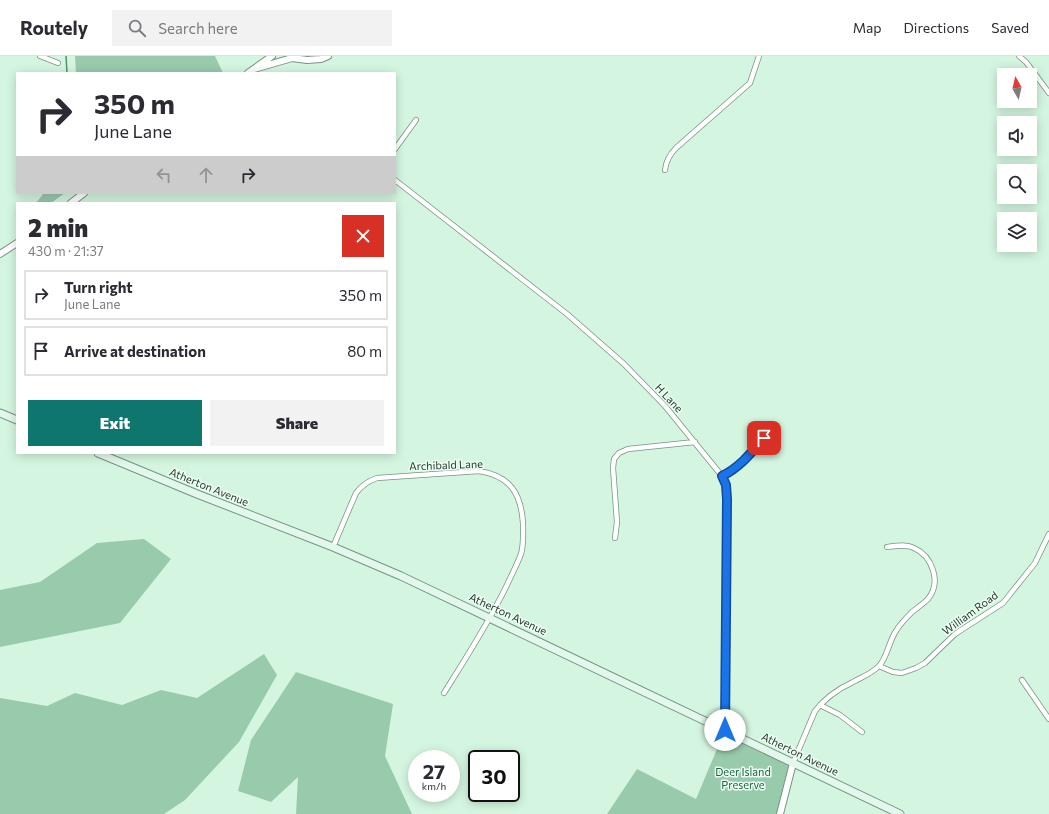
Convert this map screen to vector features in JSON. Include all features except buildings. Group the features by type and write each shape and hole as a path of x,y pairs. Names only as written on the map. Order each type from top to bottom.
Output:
{"main road":[{"path":"0,413 16,420"},
{"name":"Atherton Avenue","path":"100,454 236,510 333,547 401,576 900,814"}],"street":[{"path":"40,56 58,63"},
{"path":"255,71 272,56"},
{"path":"255,71 292,58 307,60 321,59 328,56"},
{"path":"665,170 666,161 670,154 750,83 759,56"},
{"path":"1019,56 1026,62 1049,93"},
{"path":"396,148 416,120"},
{"name":"H Lane","path":"396,181 567,314 624,364 665,406 722,476 726,485 727,499 725,730"},
{"path":"72,202 83,194"},
{"path":"0,254 16,244"},
{"path":"722,476 733,470 748,458 764,438"},
{"path":"615,538 617,522 613,468 614,459 619,452 628,449 695,442"},
{"name":"Archibald Lane","path":"333,547 356,493 370,480 397,476 479,471 496,475 507,482 517,494 522,512 523,542 516,568 491,618 444,693"},
{"name":"William Road","path":"879,666 893,672 902,672 916,668 925,663 955,634 1003,602 1035,563 1049,534"},
{"path":"780,814 793,763 815,711 828,696 869,675 879,666 888,645 903,621 928,599 933,589 933,568 929,559 922,552 913,547 902,545 887,546"},
{"path":"1022,680 1049,719"},
{"path":"820,705 840,715 862,732"}],"green space":[{"path":"75,56 215,56 223,72 76,72"},
{"path":"43,194 64,194 52,202 37,202"},
{"path":"144,539 171,559 120,623 0,647 0,590 40,582 97,543"},
{"path":"264,654 277,675 239,742 185,800 164,814 0,814 0,698 47,706 75,693 122,705 161,690 197,698"},
{"path":"296,672 393,704 385,756 412,814 296,814 298,777 271,802 238,791 251,740"},
{"name":"Deer Island Preserve","path":"725,730 793,763 780,814 607,814 637,769 696,799"}],"waterway":[{"path":"66,56 67,72"}],"route":[{"path":"725,730 727,499 726,485 722,476 733,470 748,458 764,438"}]}
